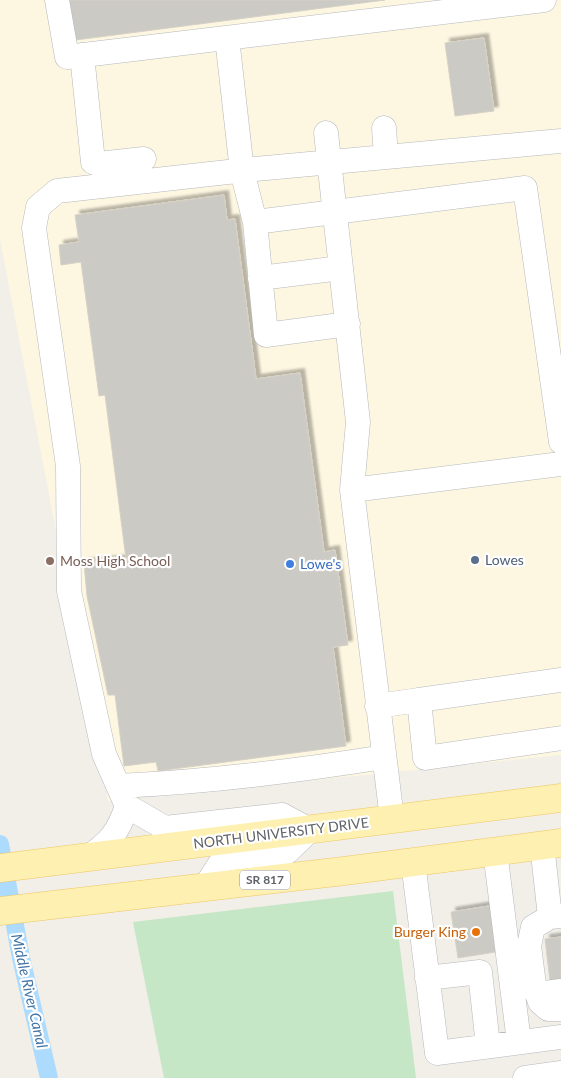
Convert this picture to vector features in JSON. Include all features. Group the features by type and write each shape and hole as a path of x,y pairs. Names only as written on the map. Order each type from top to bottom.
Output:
{"main road":[{"name":"NORTH UNIVERSITY DRIVE","path":"0,868 561,798"},
{"name":"SR 817","path":"0,911 552,844"}],"street":[{"path":"57,0 67,57 535,1"},
{"path":"227,38 242,171 254,222 266,335 348,324"},
{"path":"82,55 92,159 98,164 144,159"},
{"path":"384,128 386,157"},
{"path":"326,132 358,422 352,490 392,819"},
{"path":"205,887 223,859 287,852 310,830 282,815 165,828 123,796 104,754 69,591 68,466 34,228 38,207 56,191 328,162 561,141"},
{"path":"254,222 525,188 561,442"},
{"path":"260,278 341,268"},
{"path":"352,490 561,464"},
{"path":"377,706 561,680"},
{"path":"419,700 426,758 561,738"},
{"path":"123,796 230,777 384,757"},
{"path":"87,858 104,846 120,826 123,796"},
{"path":"552,844 555,916 533,927 528,946 534,985 540,1002 548,1009 561,1009"},
{"path":"495,852 519,1042"},
{"path":"413,862 437,1053 561,1037"},
{"path":"427,978 480,972 488,1046"},
{"path":"537,994 561,991"},
{"path":"525,1078 561,1073"}],"shaded area":[{"path":"0,0 561,0 561,755 108,801 0,240"}],"green space":[{"path":"393,891 416,1078 164,1078 133,922"}],"building":[{"path":"64,0 385,0 68,41"},
{"path":"484,38 494,111 455,116 445,43"},
{"path":"224,195 227,220 235,219 256,379 300,373 324,552 335,550 348,645 333,647 346,746 158,771 156,762 124,766 115,695 108,695 87,596 84,563 126,559 105,395 99,396 81,262 61,265 59,245 79,242 75,215"},
{"name":"Burger King","path":"495,905 502,951 458,958 451,912"},
{"path":"561,937 561,980 550,981 545,939"}],"waterway":[{"name":"Middle River Canal","path":"0,844 21,958 49,1078"}],"place":[{"name":"Lowes","path":"475,560"},
{"name":"Moss High School","path":"50,561"},
{"name":"Lowe's","path":"290,564"},
{"name":"Burger King","path":"476,932"}]}
